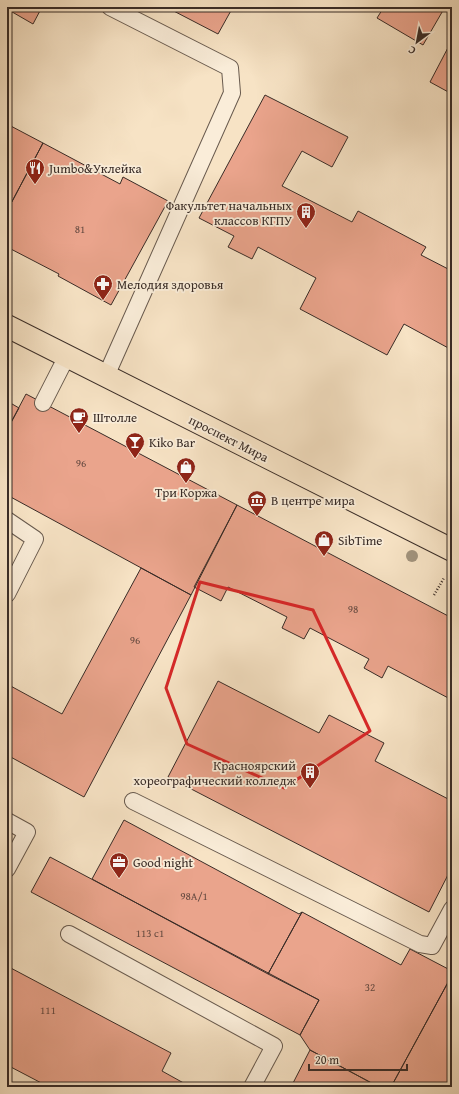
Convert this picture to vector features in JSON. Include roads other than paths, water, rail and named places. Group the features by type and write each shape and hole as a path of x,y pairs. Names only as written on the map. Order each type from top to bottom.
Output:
{"main road":[{"name":"проспект Мира","path":"7,326 452,550"}],"lane":[{"path":"106,376 232,93 230,68 110,7"},
{"path":"43,403 67,356"},
{"path":"7,520 34,539 7,594"},
{"path":"133,801 420,944 432,946 452,909"},
{"path":"7,821 27,832 7,869"},
{"path":"69,934 274,1046 252,1087"}],"place":[{"name":"Jumbo&Уклейка","path":"35,185"},
{"name":"Факультет начальных классов КГПУ","path":"306,229"},
{"name":"Мелодия здоровья","path":"103,301"},
{"name":"Штолле","path":"79,434"},
{"name":"Kiko Bar","path":"135,459"},
{"name":"Три Коржа","path":"186,484"},
{"name":"В центре мира","path":"257,517"},
{"name":"SibTime","path":"324,557"},
{"name":"Красноярский хореографический колледж","path":"310,789"},
{"name":"Good night","path":"119,879"}]}
